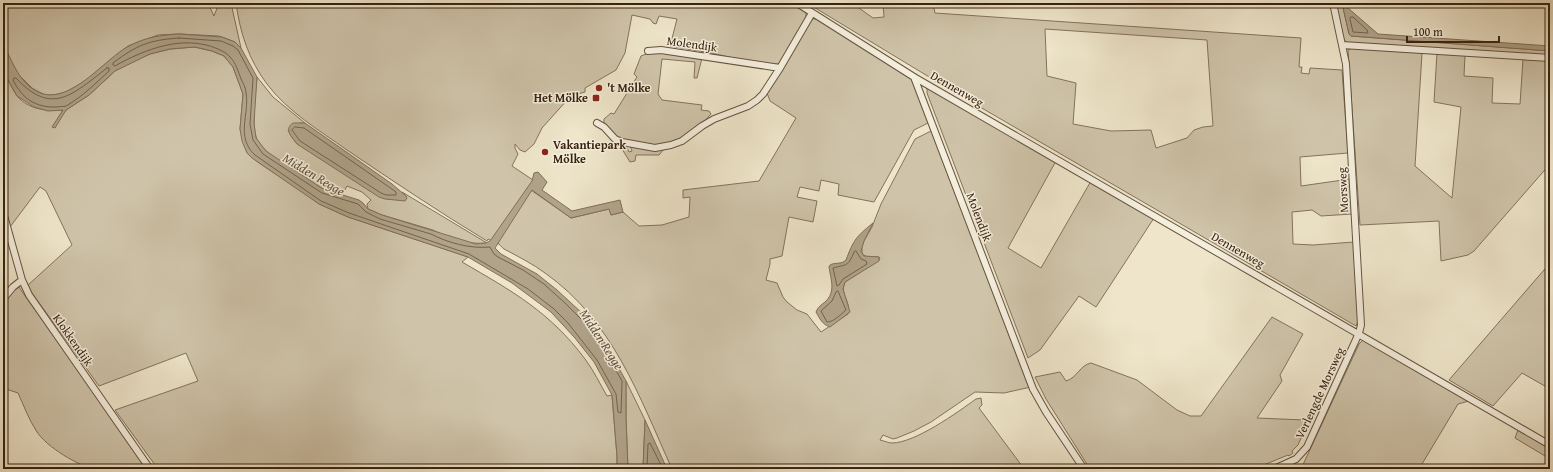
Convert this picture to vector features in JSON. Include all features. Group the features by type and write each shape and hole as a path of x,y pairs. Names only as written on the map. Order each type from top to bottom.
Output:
{"street":[{"path":"797,3 914,77"},
{"name":"Morsweg","path":"1333,3 1346,64 1362,322 1359,333"},
{"path":"597,123 604,127 618,141 656,148 682,141 714,119 748,106 764,94 812,13"},
{"path":"1342,45 1550,58"},
{"name":"Molendijk","path":"648,51 661,50 780,68"},
{"name":"Molendijk","path":"914,77 1033,389 1046,412 1084,469"},
{"name":"Dennenweg","path":"914,77 1550,444"},
{"name":"Klokkendijk","path":"3,212 22,280 38,309 150,469"},
{"path":"3,299 12,287 22,280"},
{"name":"Verlengde Morsweg","path":"1274,469 1296,459 1305,450 1359,333"}],"shaded area":[{"path":"3,3 208,3 214,16 219,3 231,3 241,48 235,42 219,36 179,34 158,35 128,46 85,81 66,92 54,95 45,95 32,88 16,72 3,44"},
{"path":"236,3 792,3 806,12 806,18 779,64 765,65 670,46 677,19 659,16 656,24 650,19 632,15 625,53 616,70 585,88 585,92 568,99 542,128 534,144 525,152 520,150 515,144 518,154 512,166 533,180 528,188 571,218 609,209 611,215 623,212 639,226 662,225 689,217 690,197 683,198 683,190 759,181 796,118 770,101 767,93 811,19 817,19 907,74 913,80 930,122 914,130 874,202 838,195 839,184 821,180 819,191 800,187 797,197 817,201 813,222 789,217 782,256 770,259 766,280 777,283 783,297 787,302 797,310 807,314 821,332 848,314 849,310 844,295 845,282 880,259 879,257 867,257 862,254 862,246 872,227 881,204 915,139 933,130 1031,387 1004,393 975,392 931,422 914,431 893,439 883,435 880,440 892,443 901,442 912,438 924,433 976,399 981,398 982,405 979,408 1022,466 1018,469 672,469 648,414 622,362 589,314 569,292 540,270 504,249 498,243 488,239 487,241 434,208 347,150 294,112 267,84 250,56 240,25"},
{"path":"807,3 852,3 873,18 884,17 883,3 933,3 935,13 1301,38 1299,67 1302,67 1301,73 1309,74 1310,68 1342,70 1348,153 1300,157 1301,186 1350,179 1352,214 1321,216 1312,210 1292,212 1293,244 1313,245 1354,242 1358,321 1356,326 944,86","holes":["1045,29 1207,40 1213,126 1194,130 1187,138 1156,148 1151,130 1111,131 1073,124 1076,83 1047,76"]},
{"path":"1336,3 1342,3 1349,34 1351,36 1550,51 1550,57 1349,44 1343,39"},
{"path":"194,47 212,51 224,56 233,67 243,94 240,129 247,153 259,163 311,197 319,204 348,217 468,257 462,262 514,293 544,315 558,328 585,359 607,396 612,395 617,469 158,469 115,410 198,381 186,353 99,386 27,286 72,245 46,191 40,187 10,227 3,200 3,71 13,90 22,101 38,109 63,110 53,127 66,110 89,95 115,71 124,65 150,54 170,49"},
{"path":"1352,48 1422,53 1415,166 1452,198 1461,107 1434,102 1437,53 1465,55 1464,76 1493,78 1492,103 1520,104 1523,59 1550,61 1550,164 1474,251 1468,255 1441,261 1439,221 1360,225 1348,50"},
{"path":"654,51 702,58 697,78 694,78 695,62 662,59 658,94 662,100 702,105 701,110 709,111 711,114 702,124 678,140 655,146 618,138 604,123 604,119 611,113 614,114 637,77 634,74 641,56"},
{"path":"257,77 273,97 305,123 300,123 288,130 297,144 406,196 402,192 487,243 473,243 459,240 445,236 433,230 382,215 368,209 367,204 371,200 362,192 347,186 342,195 323,189 277,160 262,146 255,134 254,109"},
{"path":"927,86 1056,161 1008,248 1041,268 1091,181 1154,218 1096,307 1079,296 1040,350 1028,358 927,93"},
{"path":"630,146 664,149 659,155 636,155 635,161 630,162 622,149 627,147 629,152 632,151"},
{"path":"1550,263 1550,389 1522,373 1493,406 1449,380"},
{"path":"19,287 148,469 95,469 80,464 63,455 48,444 37,432 18,393 3,388 3,305 12,292"},
{"path":"1272,317 1303,334 1280,375 1282,381 1257,418 1304,420 1307,425 1298,445 1292,451 1293,453 1289,456 1288,455 1254,469 1090,469 1046,399 1035,377 1060,372 1066,381 1073,377 1084,366 1091,363 1137,380 1177,410 1190,416 1201,416"},
{"path":"1364,339 1469,401 1458,404 1419,469 1301,469 1359,344"},
{"path":"626,381 645,420 643,469 628,469"},
{"path":"1518,430 1550,449 1550,459 1515,438"}],"water":[{"path":"1342,3 1347,3 1348,8 1378,34 1550,46 1550,51 1351,36 1349,34"},
{"path":"179,34 222,37 235,42 241,48 257,77 254,123 256,138 266,151 323,189 359,200 368,209 382,215 476,244 490,241 532,181 534,173 538,172 547,182 542,190 572,211 620,200 623,212 611,215 609,209 571,218 532,190 495,248 501,254 537,274 557,290 583,314 605,343 626,381 628,469 617,469 612,395 594,362 575,338 551,312 512,283 468,257 348,217 319,204 252,158 247,153 242,141 240,129 243,94 233,67 224,56 212,51 195,47 170,49 150,54 115,71 89,95 66,110 55,128 52,127 63,110 48,111 34,107 17,96 3,71 3,44 21,77 30,87 43,94 56,94 69,90 82,82 118,53 141,40"},
{"path":"293,123 305,123 392,184 406,196 407,198 405,201 379,197 297,144 289,133 290,125"},
{"path":"873,223 861,251 864,256 879,257 879,261 845,282 843,289 850,312 830,327 827,326 823,323 816,312 831,294 832,281 829,267 832,264 846,260 856,239"},
{"path":"645,420 667,469 643,469"}],"place":[{"name":"'t Mölke","path":"599,88"},
{"name":"Het Mölke","path":"596,98"},
{"name":"Vakantiepark Mölke","path":"545,152"}],"water label":[{"name":"Midden Regge","path":"314,174"},
{"name":"Midden Regge","path":"602,339"}]}
